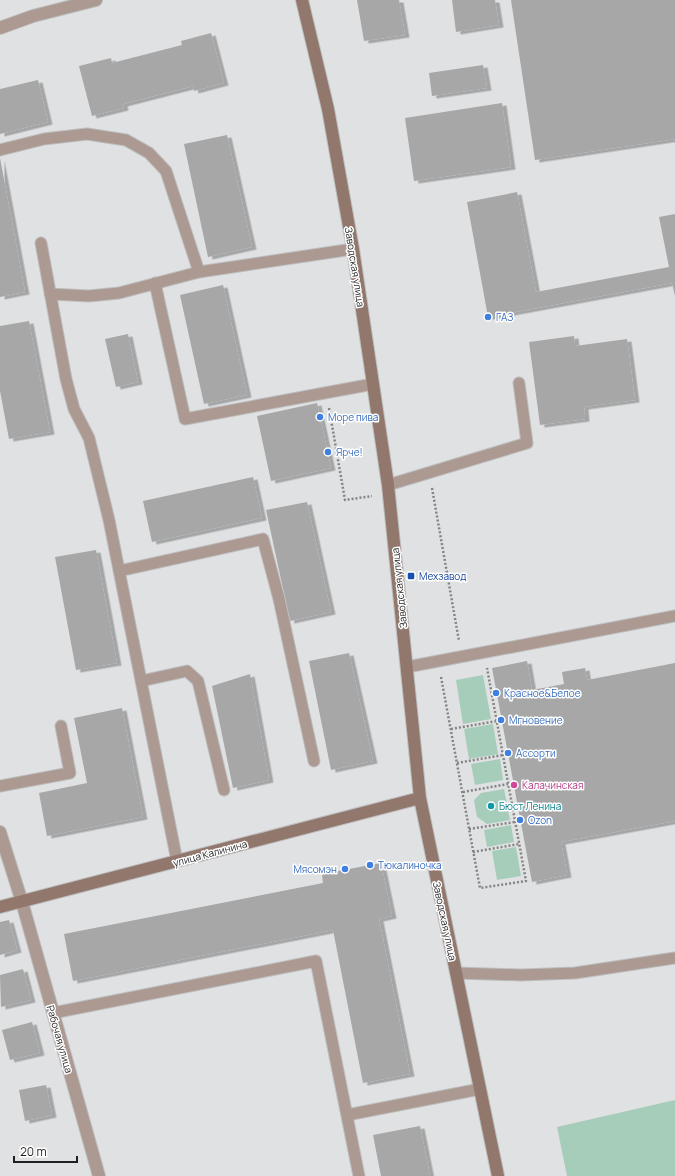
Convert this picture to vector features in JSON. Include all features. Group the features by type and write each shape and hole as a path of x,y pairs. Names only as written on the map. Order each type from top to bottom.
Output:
{"street":[{"path":"0,28 33,16 96,0"},
{"name":"Заводская улица","path":"302,0 328,109 353,249 389,489 420,798 498,1176"},
{"name":"улица Калинина","path":"0,907 420,798"},
{"name":"Рабочая улица","path":"0,832 22,902 99,1176"}],"lane":[{"path":"0,150 44,139 87,134 126,140 149,153 166,171 199,272"},
{"path":"41,243 66,379 74,409 89,438 109,520 177,861"},
{"path":"50,294 89,296 119,293 199,272 353,249"},
{"path":"155,283 185,419 373,384"},
{"path":"389,489 527,443 518,383"},
{"path":"119,571 263,539 279,599 314,761"},
{"path":"407,667 675,616"},
{"path":"141,681 187,671 198,681 224,790"},
{"path":"0,786 70,773 61,726"},
{"path":"456,973 521,976 575,973 675,958"},
{"path":"53,1013 316,961 359,1176"},
{"path":"347,1115 480,1089"}],"path":[{"path":"327,393 345,500 389,489"},
{"path":"425,489 432,488 462,656"},
{"path":"441,672 480,888 526,881 486,664"},
{"path":"451,729 497,721"},
{"path":"457,763 503,755"},
{"path":"462,792 508,784"},
{"path":"469,829 515,822"},
{"path":"473,852 519,844"}],"green space":[{"path":"483,675 491,719 463,724 456,680"},
{"path":"493,724 498,754 469,759 464,729"},
{"path":"500,759 503,780 475,785 471,764"},
{"path":"504,789 510,820 487,824 477,817 474,800 481,793"},
{"path":"511,825 514,842 487,847 484,830"},
{"path":"516,847 521,876 497,880 492,851"},
{"path":"675,1100 675,1176 567,1176 557,1127"}],"building":[{"path":"357,0 399,0 405,35 364,41"},
{"path":"452,0 495,0 499,25 456,32"},
{"path":"511,0 675,0 675,139 535,160"},
{"path":"211,33 224,83 194,91 193,86 123,104 124,108 92,116 79,66 111,58 112,63 182,45 181,41"},
{"path":"483,65 487,88 432,96 429,73"},
{"path":"38,80 48,122 0,134 0,89"},
{"path":"502,103 511,167 414,181 405,118"},
{"path":"227,135 252,247 208,257 184,144"},
{"path":"0,158 25,292 0,297"},
{"path":"517,192 536,292 669,267 659,217 675,214 675,296 672,283 488,317 467,202"},
{"path":"223,285 247,395 204,404 180,295"},
{"path":"29,321 50,432 9,439 0,391 0,326"},
{"path":"128,334 138,382 116,387 105,339"},
{"path":"574,336 575,346 627,339 635,400 584,407 585,419 540,425 529,342"},
{"path":"317,403 331,468 271,481 257,416"},
{"path":"253,477 262,518 152,542 143,501"},
{"path":"307,502 331,612 290,621 266,510"},
{"path":"96,550 117,663 76,670 55,557"},
{"path":"349,653 373,761 331,770 309,661"},
{"path":"527,661 532,690 564,684 562,672 585,668 587,680 675,663 675,821 561,842 567,875 532,882 492,668"},
{"path":"250,674 269,780 233,788 212,686"},
{"path":"122,708 143,817 47,836 39,793 87,783 74,718"},
{"path":"381,863 392,916 379,919 410,1074 363,1083 333,930 73,981 64,934 323,883 322,874"},
{"path":"9,920 17,950 0,955 0,922"},
{"path":"23,969 31,1000 1,1007 0,975"},
{"path":"32,1022 40,1053 10,1060 2,1030"},
{"path":"46,1085 52,1115 25,1121 19,1090"},
{"path":"420,1126 430,1176 381,1176 373,1135"}],"place":[{"name":"ГАЗ","path":"488,317"},
{"name":"Море пива","path":"320,417"},
{"name":"Ярче!","path":"328,452"},
{"name":"Мехзавод","path":"411,576"},
{"name":"Красное&Белое","path":"496,693"},
{"name":"Мгновение","path":"501,720"},
{"name":"Ассорти","path":"508,753"},
{"name":"Калачинская","path":"514,785"},
{"name":"Бюст Ленина","path":"491,806"},
{"name":"Ozon","path":"520,820"},
{"name":"Тюкалиночка","path":"370,865"},
{"name":"Мясомэн","path":"345,869"}]}
